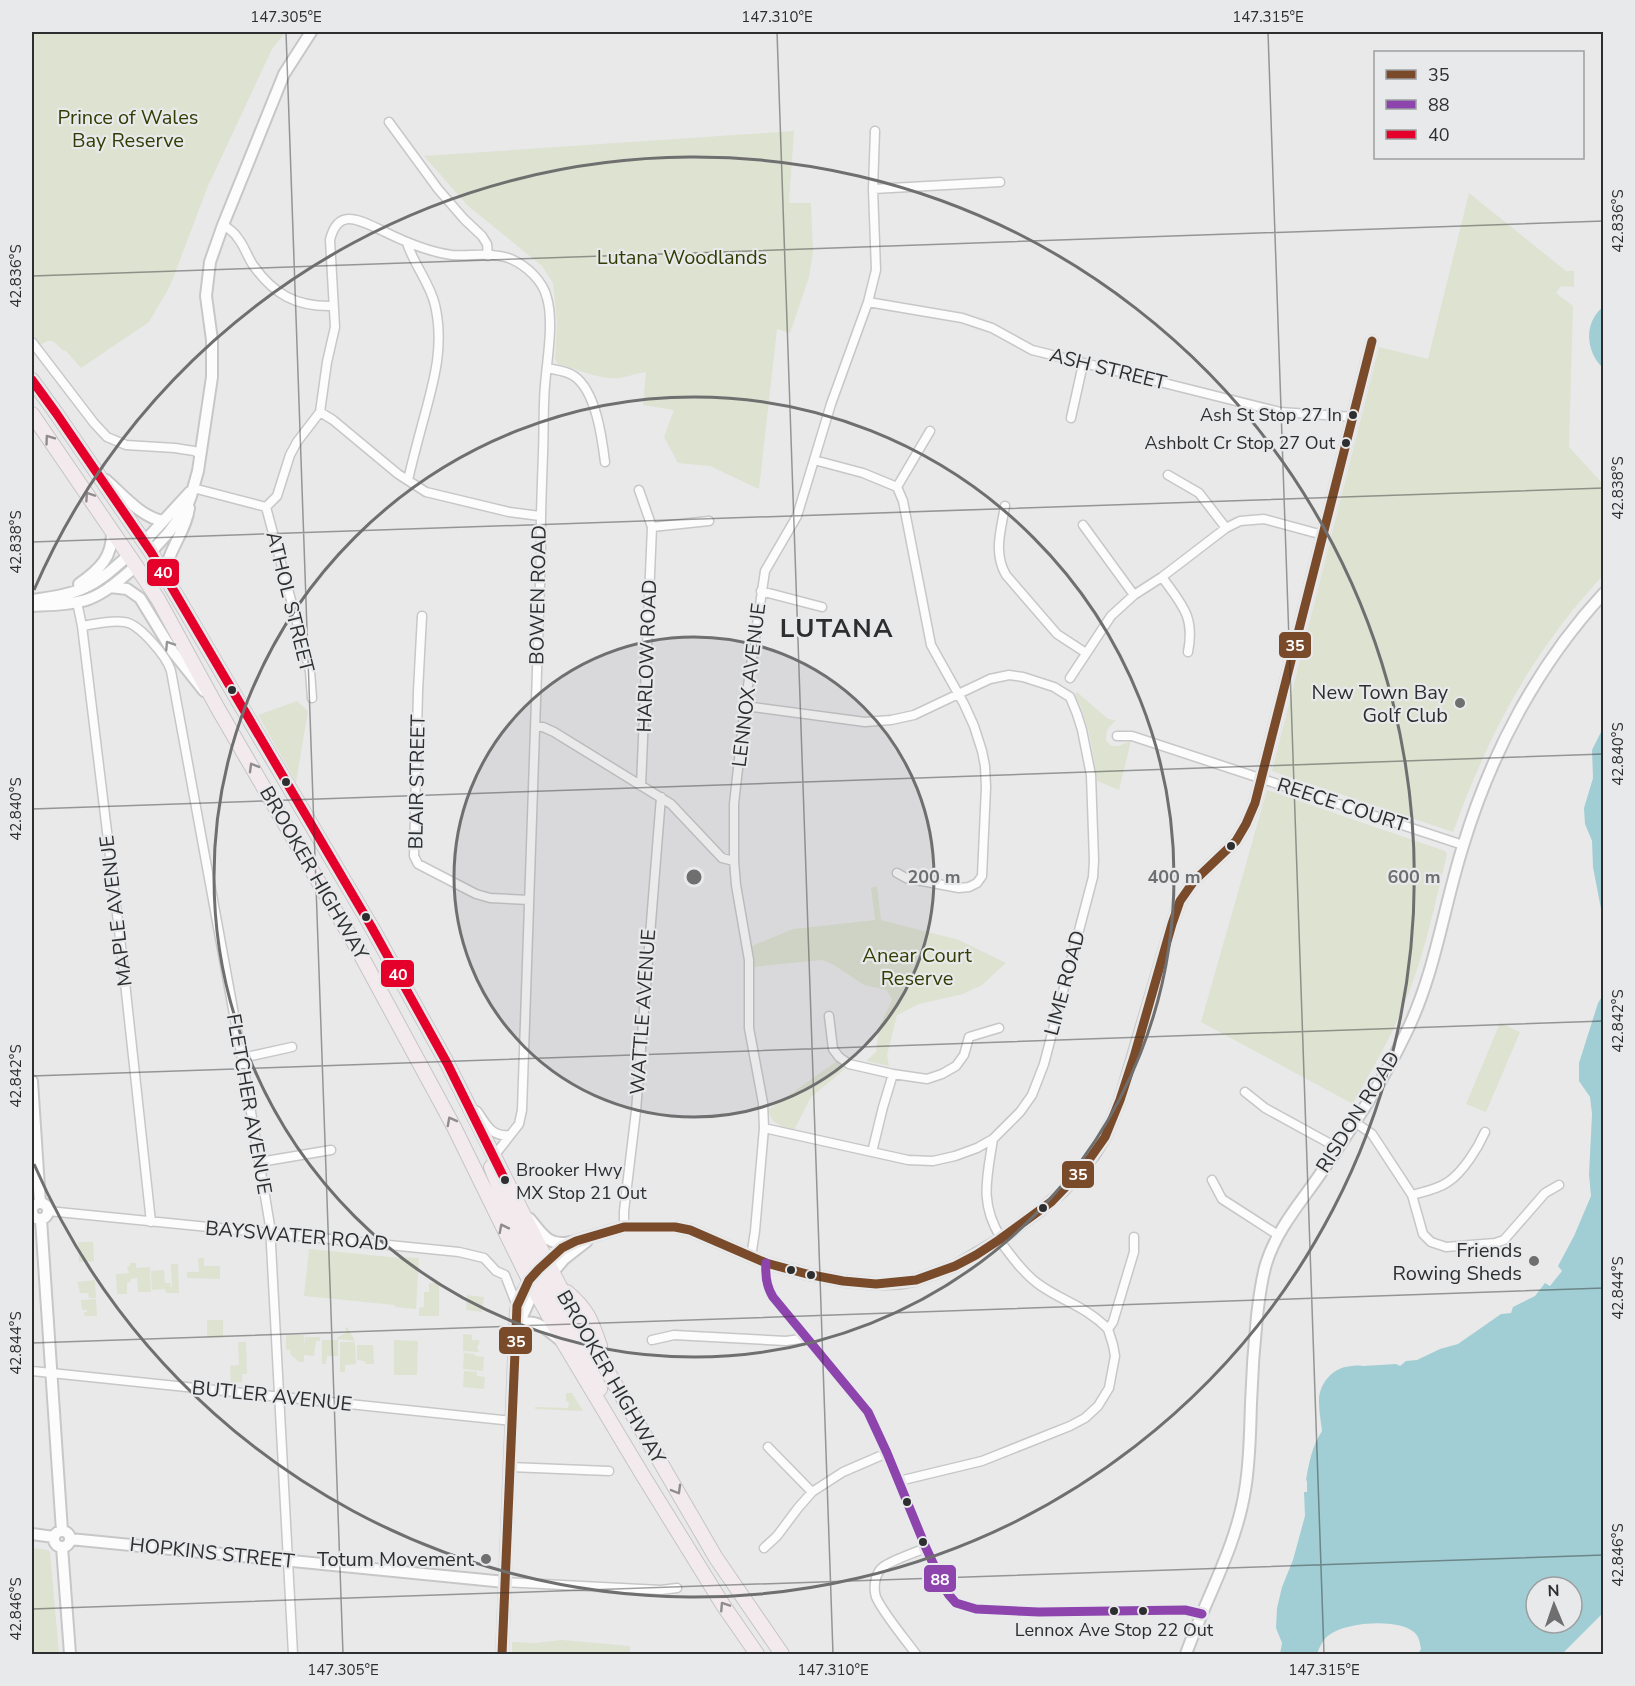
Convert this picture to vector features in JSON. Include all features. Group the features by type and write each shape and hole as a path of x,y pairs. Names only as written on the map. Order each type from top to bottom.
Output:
{"highway":[{"name":"BROOKER HIGHWAY","path":"32,380 147,547 371,926 461,1090 516,1201 544,1277 563,1342 723,1605 757,1654"},
{"name":"BROOKER HIGHWAY","path":"32,414 133,560 163,608 368,968 454,1127 544,1277 584,1308 593,1326 610,1377 716,1558 782,1654"},
{"path":"133,560 147,547"},
{"path":"494,1156 491,1167 495,1180 590,1368 619,1436"}],"street":[{"path":"167,580 167,560 189,514 201,454 212,377 212,340 206,296 210,262 284,74 311,32"},
{"path":"389,122 438,189 482,236 487,244 488,256"},
{"name":"LENNOX AVENUE","path":"751,1257 764,1128 763,1103 749,1028 749,960 734,861 734,804 744,706 765,571 797,516 831,404 868,302 876,270 873,189 875,131"},
{"path":"873,189 1000,182"},
{"name":"BOWEN ROAD","path":"333,306 330,240 333,229 340,221 349,218 359,220 407,243 448,254 510,259 527,268 545,290 549,304 540,516 522,1110 519,1124 494,1156"},
{"path":"193,491 266,507 277,496 290,455 320,412 335,327 333,306 301,303 284,296 267,282 253,265 237,235 223,225"},
{"path":"407,243 435,304 439,344 434,378 408,480"},
{"name":"ASH STREET","path":"868,302 962,318 992,328 1032,350 1280,412 1354,417"},
{"path":"516,1201 534,1225 551,1242 558,1244 624,1227 675,1227 766,1263 843,1281 876,1284 899,1283 925,1277 955,1266 1000,1239 1064,1190 1094,1155 1105,1137 1124,1090 1180,901 1194,881 1236,842 1255,803 1372,341"},
{"path":"32,342 107,437 126,446 175,448 201,454"},
{"path":"1071,418 1083,364"},
{"path":"547,368 574,376 588,393 601,435 605,462"},
{"path":"320,412 426,492 515,513 540,516"},
{"path":"897,487 930,430"},
{"path":"814,460 863,473 897,487 903,501 931,645 974,726 982,751 986,787 982,876 977,883 959,888 906,878 897,873"},
{"path":"95,470 144,513 163,521"},
{"path":"1168,475 1199,493 1226,528"},
{"name":"HARLOW ROAD","path":"639,490 652,526 641,786"},
{"path":"147,547 163,521 193,491"},
{"path":"147,547 177,522 193,491"},
{"path":"1005,506 998,549 1001,566 1050,627 1066,641 1086,652"},
{"name":"ATHOL STREET","path":"266,507 310,671 312,698"},
{"path":"1070,678 1111,616 1134,595 1162,577 1226,528 1240,521 1264,519 1323,535"},
{"path":"652,526 709,521"},
{"path":"1083,525 1134,595"},
{"path":"58,596 72,589 102,565 111,548 112,530"},
{"path":"32,606 77,602 90,598 110,587 133,560"},
{"path":"32,600 86,588 133,560"},
{"path":"1162,577 1186,611 1191,628 1188,652"},
{"path":"110,587 127,589 140,598 179,660 218,707"},
{"path":"761,591 822,607"},
{"name":"RISDON ROAD","path":"1186,1654 1235,1532 1242,1507 1248,1465 1253,1352 1266,1264 1278,1235 1356,1123 1407,1032 1433,961 1463,845 1502,748 1532,688 1563,641 1604,593"},
{"name":"MAPLE AVENUE","path":"77,602 82,626 122,956 151,1222"},
{"name":"BLAIR STREET","path":"422,616 414,856 418,864 476,894 498,899 529,900"},
{"name":"FLETCHER AVENUE","path":"82,626 123,621 130,623 160,651 169,665 242,1058 270,1232 294,1654"},
{"name":"LIME ROAD","path":"744,706 865,722 891,720 914,715 990,679 1009,675 1041,682 1070,698 1077,714 1091,775 1093,877 1044,1064 1032,1095 1020,1112 993,1139 977,1148 933,1161 908,1160 764,1128"},
{"path":"535,727 543,727 554,732 661,797 681,812 722,858 734,861"},
{"name":"REECE COURT","path":"1117,736 1132,736 1463,845"},
{"name":"WATTLE AVENUE","path":"624,1227 636,1111 661,797"},
{"path":"829,1016 833,1049 849,1064 927,1079 956,1066 964,1054 969,1037 999,1028"},
{"path":"242,1058 292,1047"},
{"path":"872,1152 892,1074"},
{"path":"32,1082 38,1210 70,1654"},
{"path":"461,1090 493,1132 497,1135 510,1135"},
{"path":"1245,1092 1265,1108 1338,1148"},
{"path":"1356,1123 1371,1134 1412,1196 1423,1234 1431,1242 1446,1247 1495,1243 1504,1240 1545,1193 1559,1185"},
{"path":"1412,1196 1441,1186 1453,1178 1477,1149 1485,1132"},
{"path":"899,1481 982,1461 1060,1430 1085,1418 1095,1410 1109,1388 1115,1356 1108,1329 1083,1308 1036,1282 1018,1264 1000,1239 988,1212 985,1192 993,1139"},
{"path":"260,1162 331,1150"},
{"path":"1212,1180 1222,1199 1278,1235"},
{"name":"BAYSWATER ROAD","path":"38,1210 270,1232 480,1256 505,1276 517,1306"},
{"path":"502,1654 517,1306 544,1277 595,1235"},
{"path":"1108,1329 1113,1322 1134,1252 1134,1237"},
{"path":"517,1331 530,1299 562,1248 576,1240"},
{"path":"766,1263 765,1273 769,1290 868,1412 926,1548 949,1595 956,1603 984,1609 1039,1612 1185,1610 1202,1614"},
{"path":"517,1331 526,1322 539,1324 563,1342"},
{"path":"651,1340 674,1335 786,1341 807,1338"},
{"name":"BUTLER AVENUE","path":"32,1371 512,1421"},
{"path":"768,1446 812,1492"},
{"path":"764,1548 777,1536 812,1492 843,1472 887,1452"},
{"path":"510,1467 609,1471"},
{"name":"HOPKINS STREET","path":"32,1534 505,1582 661,1590 676,1588"},
{"path":"916,1654 880,1604 874,1590 877,1574 883,1567 926,1548"}],"green space":[{"name":"Prince of Wales Bay Reserve","path":"32,32 286,32 272,49 208,186 170,286 149,322 81,368 65,350 53,341 47,341 41,345 32,333"},
{"name":"Lutana Woodlands","path":"794,131 789,203 811,203 813,252 809,277 790,333 777,329 759,489 710,466 678,463 664,437 674,410 643,405 646,372 612,378 596,376 558,364 555,359 557,322 553,283 542,266 467,205 424,156"},
{"path":"1469,193 1566,271 1574,271 1574,287 1561,286 1556,293 1573,306 1569,447 1603,484 1604,574 1563,622 1521,684 1483,757 1453,832 1272,771 1379,347 1428,359"},
{"path":"1077,692 1108,719 1116,720 1107,732 1106,740 1111,746 1131,741 1119,790 1097,781 1087,726 1075,695"},
{"path":"297,701 308,711 296,782 258,715"},
{"path":"1267,790 1445,851 1447,854 1427,935 1408,995 1389,1037 1353,1104 1201,1022"},
{"name":"Anear Court Reserve","path":"877,886 881,920 959,940 1006,963 982,985 963,994 919,1004 897,1015 887,1055 889,1066 866,1061 876,1052 879,1027 892,1000 887,990 864,985 834,965 822,960 753,967 752,946 793,929 875,920 871,888"},
{"path":"1500,1023 1520,1032 1486,1112 1466,1104"},
{"path":"837,1061 845,1069 811,1097 794,1130 774,1122 768,1110"},
{"path":"78,1242 93,1242 94,1261 79,1262"},
{"path":"309,1249 419,1258 416,1309 304,1296"},
{"path":"198,1258 204,1258 204,1266 220,1266 220,1279 187,1278 187,1272 199,1272"},
{"path":"130,1263 136,1263 136,1268 150,1267 151,1292 138,1292 137,1278 127,1283 127,1294 117,1294 116,1274 129,1273 127,1266 130,1266"},
{"path":"171,1264 178,1264 179,1293 166,1293 165,1289 152,1290 151,1271 164,1270 165,1283 170,1283 172,1287"},
{"path":"95,1280 96,1298 89,1298 88,1293 80,1293 77,1282"},
{"path":"429,1283 439,1283 439,1316 419,1316 419,1308 424,1307 424,1292 429,1292"},
{"path":"467,1295 484,1297 482,1312 466,1310"},
{"path":"96,1299 97,1316 85,1316 84,1312 87,1310 82,1310 81,1300"},
{"path":"207,1320 223,1320 223,1337 207,1337"},
{"path":"347,1327 355,1341 338,1339 338,1356 327,1356 326,1364 322,1364 322,1340 337,1340 337,1338 347,1332 345,1328"},
{"path":"463,1334 472,1335 472,1340 480,1342 477,1347 479,1352 463,1351"},
{"path":"286,1335 304,1335 304,1347 305,1337 320,1337 320,1341 316,1341 314,1356 304,1355 304,1362 299,1362 290,1354 290,1350 286,1350"},
{"path":"394,1340 418,1341 417,1375 394,1375"},
{"path":"238,1342 246,1342 247,1374 242,1374 242,1382 231,1383 230,1366 239,1365"},
{"path":"340,1342 355,1342 356,1364 345,1365 345,1372 340,1372"},
{"path":"357,1345 373,1345 374,1364 366,1364 364,1361 357,1360"},
{"path":"464,1353 484,1357 483,1371 463,1369"},
{"path":"464,1371 477,1372 477,1376 485,1377 484,1389 463,1387"},
{"path":"566,1393 572,1393 583,1411 535,1409 535,1407 568,1408"},
{"path":"32,1548 50,1552 59,1654 32,1654"},
{"path":"561,1640 630,1646 630,1654 512,1654 512,1642 536,1643"}],"water":[{"path":"1603,307 1603,368 1593,354 1589,338 1592,321"},
{"path":"1603,728 1603,912 1593,867 1592,841 1585,824 1584,808 1593,778 1592,750"},
{"path":"1603,995 1603,1613 1584,1632 1584,1575 1524,1575 1524,1635 1581,1635 1562,1654 1418,1654 1421,1647 1414,1632 1396,1625 1372,1623 1347,1627 1329,1635 1317,1654 1280,1654 1282,1643 1276,1628 1277,1608 1305,1516 1304,1492 1307,1492 1306,1480 1311,1455 1322,1431 1319,1410 1320,1391 1329,1376 1339,1369 1396,1364 1400,1366 1406,1361 1417,1360 1440,1349 1458,1344 1501,1314 1511,1313 1513,1307 1535,1296 1545,1283 1550,1286 1562,1271 1558,1266 1591,1196 1589,1174 1592,1114 1590,1097 1579,1081 1579,1063 1598,1003"}],"transit line":[{"name":"35","path":"502,1654 517,1306 529,1280 562,1248 576,1241 624,1227 675,1227 690,1230 766,1263 807,1274 876,1284 916,1280 955,1266 976,1255 1051,1202 1081,1171 1105,1137 1134,1057 1180,901 1194,881 1236,841 1255,803 1372,341"},
{"name":"40","path":"32,380 151,552 371,926 447,1063 505,1180"},
{"name":"88","path":"766,1263 767,1280 773,1297 868,1412 926,1548 944,1587 956,1603 976,1609 1039,1612 1185,1610 1202,1614"}],"place":[{"name":"Ash St Stop 27 In","path":"1353,415"},
{"name":"Ashbolt Cr Stop 27 Out","path":"1346,443"},
{"name":"New Town Bay Golf Club","path":"1460,703"},
{"name":"Brooker Hwy MX Stop 21 Out","path":"505,1180"},
{"name":"Friends Rowing Sheds","path":"1534,1261"},
{"name":"Totum Movement","path":"486,1559"},
{"name":"Lennox Ave Stop 22 Out","path":"1114,1611"}],"district":[{"name":"LUTANA","path":"837,628"}]}
